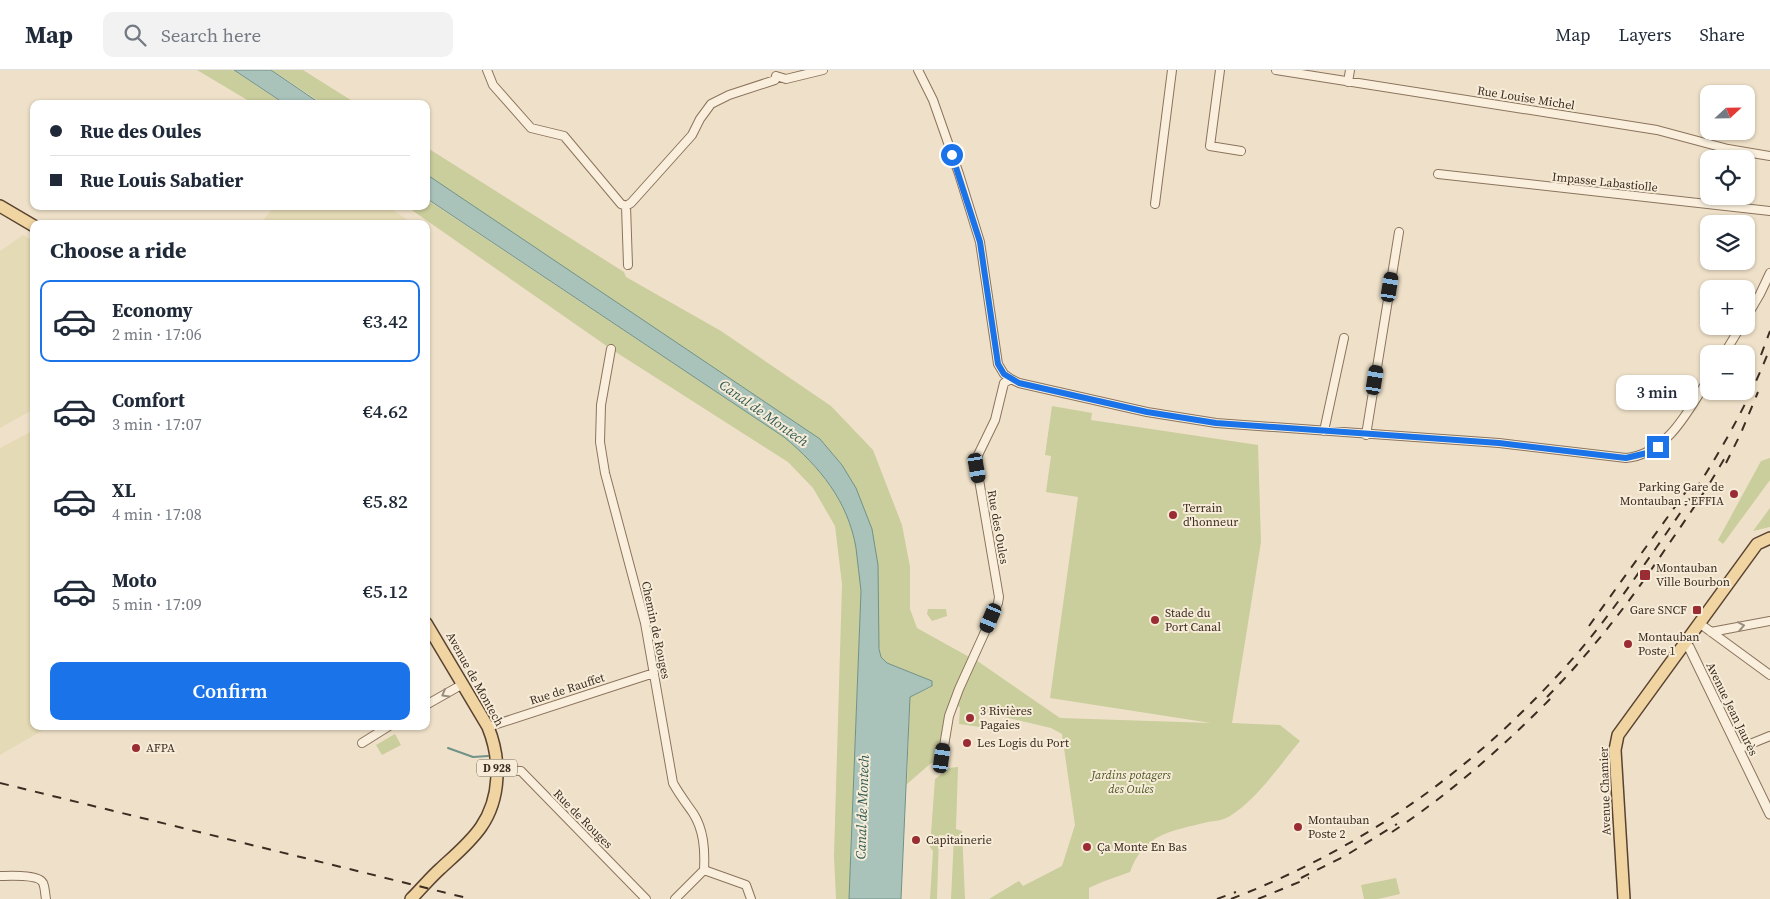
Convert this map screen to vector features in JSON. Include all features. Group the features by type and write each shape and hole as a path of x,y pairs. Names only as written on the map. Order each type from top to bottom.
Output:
{"main road":[{"path":"0,206 30,224"},
{"name":"Avenue Chamier","path":"1624,899 1615,750 1617,741 1622,730 1757,544 1770,538"},
{"name":"Avenue de Montech","path":"411,899 481,828 490,809 498,770 493,740 488,727 430,630"}],"street":[{"path":"487,70 493,85 531,128 564,136 620,204 626,206 631,203 692,135 710,104 776,80 776,73"},
{"path":"776,73 786,79 823,70"},
{"path":"918,70 933,100 980,242 998,364 1004,374 1019,383 1147,412 1216,423 1499,443 1617,457 1633,457 1658,447 1685,416 1700,392"},
{"path":"1155,204 1172,70"},
{"path":"1220,70 1210,146 1241,151"},
{"name":"Rue Louise Michel","path":"1276,70 1656,130 1728,149 1770,156"},
{"path":"1348,82 1350,70"},
{"name":"Impasse Labastiolle","path":"1438,174 1770,211"},
{"path":"626,206 628,265"},
{"path":"1366,435 1399,232"},
{"path":"1755,303 1770,273"},
{"path":"1324,432 1344,338"},
{"name":"Chemin de Rouges","path":"611,349 601,405 600,442 605,473 644,623 673,784 694,814 701,829 704,846 704,870"},
{"name":"Rue des Oules","path":"939,762 942,758 950,716 959,689 999,597 977,468 978,455 994,420 1004,383 1011,379"},
{"path":"1711,632 1770,620"},
{"path":"1699,623 1770,675"},
{"name":"Avenue Jean Jaurès","path":"1684,643 1689,647 1770,814"},
{"name":"Rue de Rauffet","path":"488,727 654,673"},
{"path":"430,703 463,684"},
{"path":"362,743 383,730"},
{"path":"1738,749 1770,736"},
{"name":"Rue de Rouges","path":"498,770 521,771 646,899"},
{"path":"674,899 704,870 746,885 751,899"},
{"path":"0,876 39,879 43,883 46,899"}],"shaded area":[{"path":"272,210 393,210 408,220 265,220"},
{"path":"23,235 30,239 30,411 0,428 0,251"},
{"path":"30,432 30,730 43,730 0,755 0,448"}],"green space":[{"path":"197,70 233,70 278,100 247,100"},
{"path":"272,70 303,70 351,100 317,100"},
{"path":"430,150 624,272 626,277 721,331 831,406 873,450 902,525 910,567 910,609 917,628 971,658 948,712 934,762 907,784 910,697 932,687 932,681 887,663 881,657 842,465 820,439 430,177"},
{"path":"430,202 784,437 809,460 839,500 852,531 861,591 849,899 836,899 834,856 842,584 835,526 813,488 788,462 611,349 430,223 430,220 426,220 412,210 430,210"},
{"name":"Stade du Port Canal","path":"1052,406 1092,413 1091,420 1258,445 1261,542 1232,723 1280,725 1300,741 1268,781 1240,809 1225,818 1171,831 1151,841 1136,859 1130,872 1089,888 1089,899 989,899 1019,881 1023,886 1062,866 1075,825 1062,734 1051,728 979,711 980,727 959,724 960,707 953,705 973,658 1060,718 1211,723 1050,698 1078,497 1046,492 1051,456 1045,455"},
{"path":"1770,458 1770,480 1723,544 1718,540 1761,461"},
{"path":"1770,508 1770,527 1753,531"},
{"path":"928,609 946,609 947,616 932,621 927,614"},
{"path":"395,734 401,745 382,755 376,745"},
{"path":"958,767 956,829 962,831 965,899 951,899 954,836 939,835 937,899 930,899 933,851 930,847 935,779 949,768"},
{"path":"1396,878 1400,894 1378,899 1364,899 1361,885"}],"water":[{"path":"234,70 271,70 315,100 279,100"},
{"name":"Canal de Montech","path":"430,177 820,439 842,465 856,488 872,529 878,565 879,649 881,657 887,663 932,681 932,686 910,697 901,899 849,899 861,591 856,548 846,515 830,486 809,460 784,437 430,201"}],"waterway":[{"path":"448,748 473,757 488,756"}],"railway":[{"path":"1761,355 1770,331"},
{"path":"1231,899 1327,856 1413,803 1454,772 1530,704 1591,637 1673,524 1733,427 1770,348"},
{"path":"1726,463 1758,392"},
{"path":"1547,697 1609,627 1697,503 1727,454"},
{"path":"1589,626 1690,486"},
{"path":"1392,832 1456,785 1516,732 1554,695"},
{"path":"0,783 471,899"},
{"path":"1301,878 1345,856 1397,824"},
{"path":"1258,899 1309,878"},
{"path":"1217,899 1236,892"}],"place":[{"name":"Parking Gare de Montauban - EFFIA","path":"1734,494"},
{"name":"Terrain d'honneur","path":"1173,515"},
{"name":"Montauban Ville Bourbon","path":"1645,575"},
{"name":"Gare SNCF","path":"1697,610"},
{"name":"Stade du Port Canal","path":"1155,620"},
{"name":"Montauban Poste 1","path":"1628,644"},
{"name":"3 Rivières Pagaies","path":"970,718"},
{"name":"Les Logis du Port","path":"967,743"},
{"name":"AFPA","path":"136,748"},
{"name":"Montauban Poste 2","path":"1298,827"},
{"name":"Capitainerie","path":"916,840"},
{"name":"Ça Monte En Bas","path":"1087,847"}],"route":[{"path":"952,155 980,242 998,364 1004,374 1019,383 1147,412 1216,423 1499,443 1626,458 1647,453 1658,447"}],"park label":[{"name":"Jardins potagers des Oules","path":"1131,782"}]}
